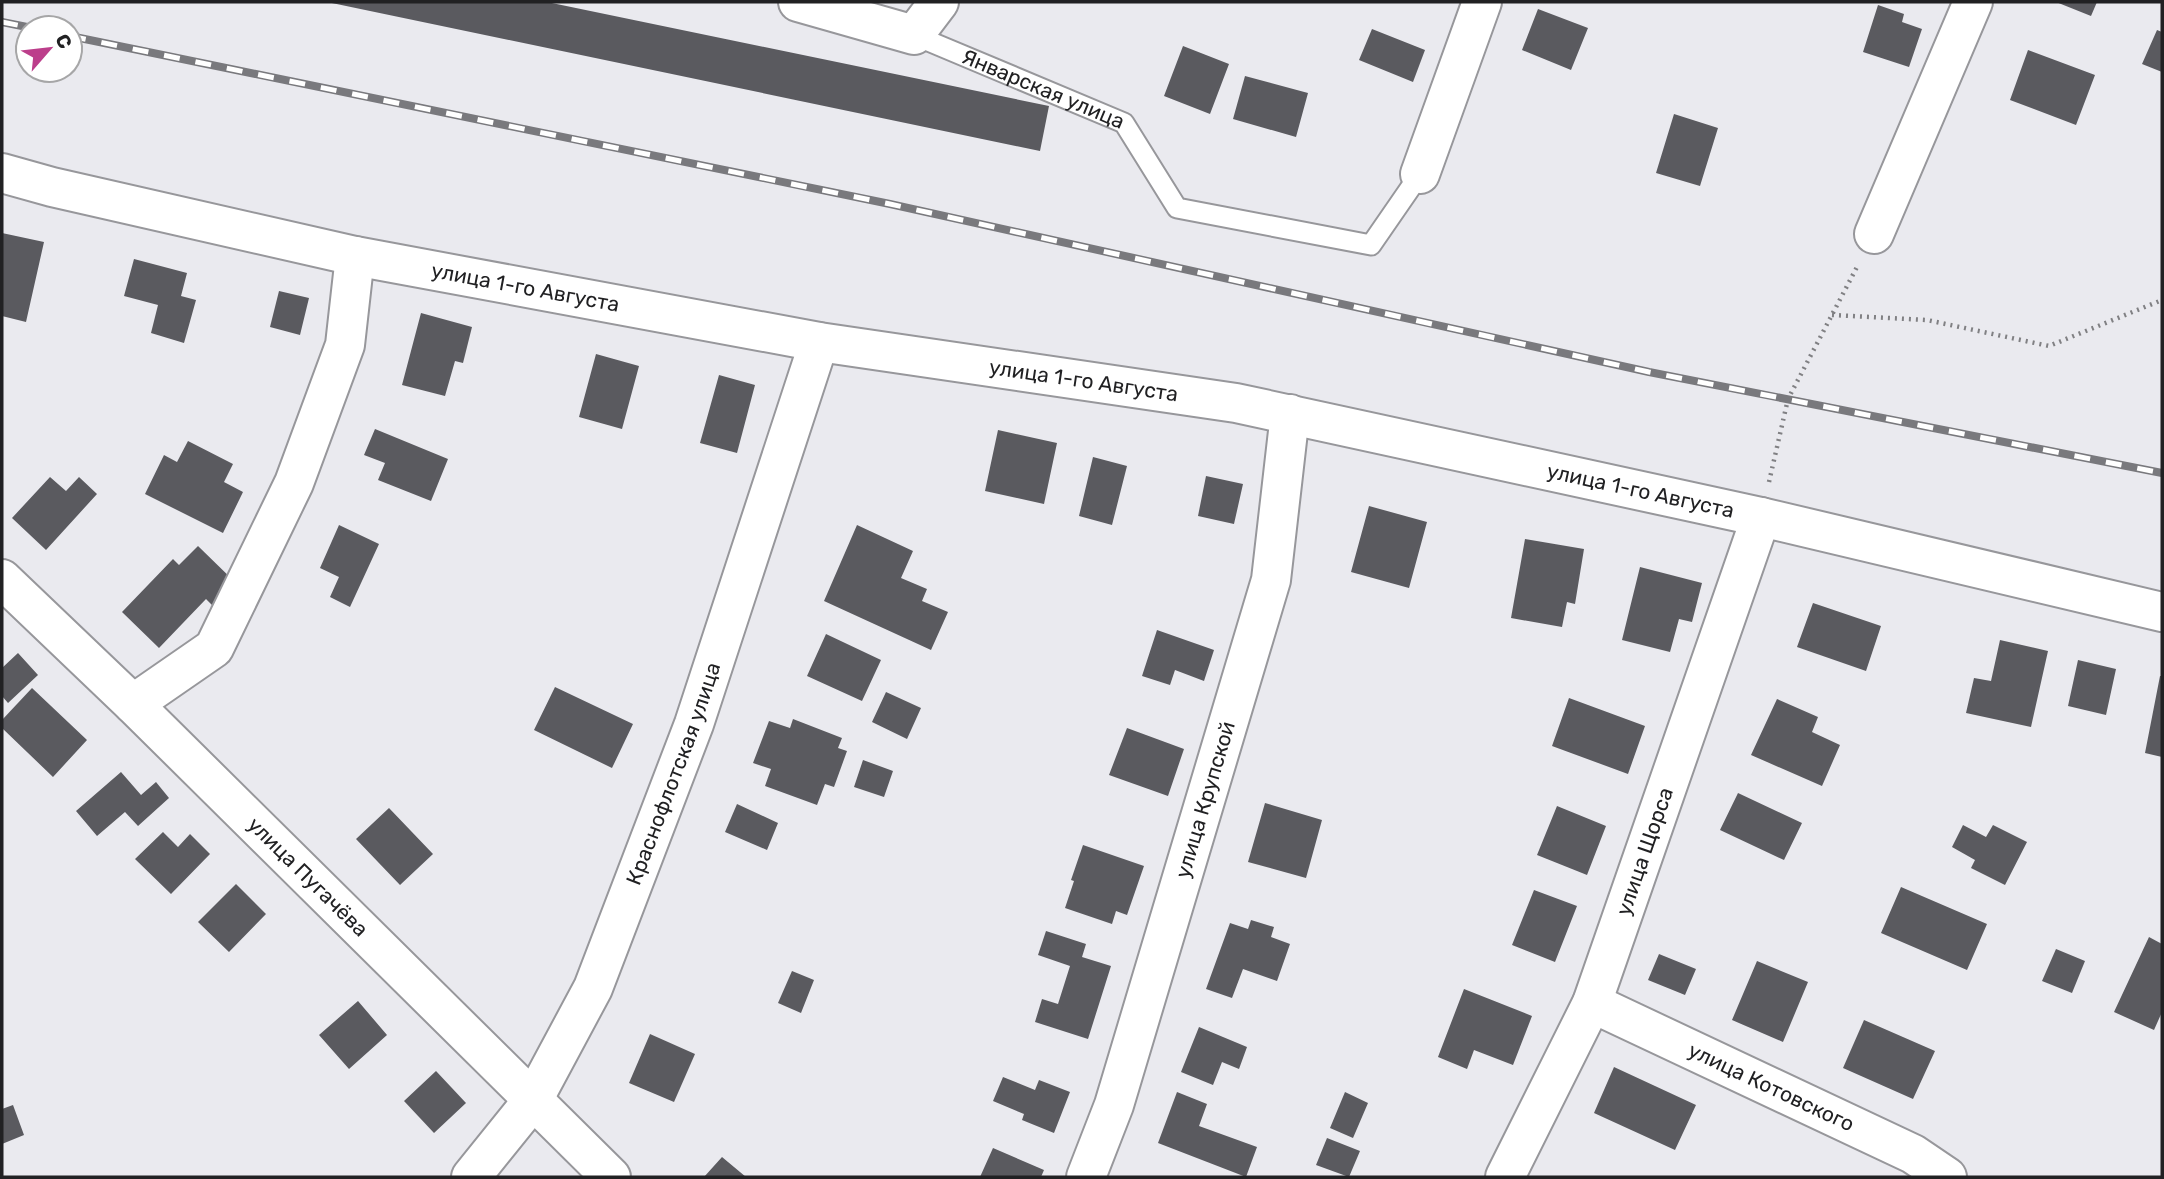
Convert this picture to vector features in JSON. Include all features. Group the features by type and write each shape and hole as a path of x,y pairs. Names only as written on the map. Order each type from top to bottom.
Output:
{"street":[{"name":"Январская улица","path":"798,2 914,35"},
{"path":"914,35 939,2"},
{"path":"1420,174 1482,2"},
{"path":"1874,234 1973,2"},
{"name":"улица 1-го Августа","path":"2,173 52,187 355,256 819,342 1236,403 1761,517 2162,612"},
{"path":"133,704 214,648 294,484 345,345 355,256"},
{"name":"Краснофлотская улица","path":"471,1177 534,1100 593,988 689,736 819,342"},
{"name":"улица Крупской","path":"1086,1177 1114,1105 1271,580 1290,414"},
{"name":"улица Щорса","path":"1505,1177 1591,1003 1761,517"},
{"name":"улица Пугачёва","path":"2,579 133,704 611,1177"},
{"name":"улица Котовского","path":"1591,1003 1913,1154 1947,1177"}],"lane":[{"name":"Январская улица","path":"914,35 1124,123 1177,208 1371,245 1420,174"}],"path":[{"path":"1761,517 1788,399 1874,234"},
{"path":"1832,315 1927,320 2049,346 2162,300"}],"building":[{"path":"327,2 547,2 1049,106 1040,151"},
{"path":"2056,2 2097,2 2091,16"},
{"path":"1878,5 1904,14 1902,22 1922,29 1909,67 1863,52"},
{"path":"1538,9 1588,28 1571,70 1522,50"},
{"path":"1372,29 1425,50 1413,82 1359,60"},
{"path":"2157,30 2162,32 2162,72 2142,64"},
{"path":"1183,46 1229,64 1210,114 1164,96"},
{"path":"2028,50 2095,75 2076,125 2010,100"},
{"path":"1245,76 1308,93 1296,137 1233,119"},
{"path":"1674,114 1718,128 1700,186 1656,173"},
{"path":"2,233 44,242 26,322 2,316"},
{"path":"134,259 187,273 181,296 196,300 184,343 151,333 158,305 124,296"},
{"path":"279,291 309,298 300,335 270,327"},
{"path":"421,313 472,327 463,363 455,361 445,396 402,385"},
{"path":"596,354 639,366 622,429 579,417"},
{"path":"719,375 755,385 737,453 700,443"},
{"path":"375,429 448,459 431,501 378,480 385,463 364,455"},
{"path":"998,430 1057,443 1044,504 985,491"},
{"path":"188,441 233,464 224,482 243,492 223,533 145,494 164,455 177,462"},
{"path":"1093,457 1127,466 1112,525 1079,516"},
{"path":"1206,476 1243,484 1234,524 1198,516"},
{"path":"50,477 66,491 79,477 97,494 46,550 12,518"},
{"path":"1369,506 1427,522 1409,588 1351,572"},
{"path":"339,525 379,544 350,607 330,597 339,577 320,568"},
{"path":"857,525 913,551 901,578 927,589 922,601 948,612 931,650 824,601"},
{"path":"1525,539 1584,549 1575,604 1567,602 1562,627 1511,618"},
{"path":"198,546 238,585 215,608 206,599 159,648 122,612 173,559 179,565"},
{"path":"1640,567 1702,583 1692,622 1679,619 1670,652 1622,640"},
{"path":"1813,603 1881,626 1866,671 1797,647"},
{"path":"1157,630 1214,650 1204,681 1175,670 1170,685 1142,676"},
{"path":"826,634 881,660 862,701 807,676"},
{"path":"2000,640 2048,651 2031,727 1966,713 1974,678 1991,681"},
{"path":"18,653 38,675 8,703 2,696 2,668"},
{"path":"2078,660 2116,669 2106,715 2068,706"},
{"path":"2162,676 2162,757 2145,753"},
{"path":"555,687 633,724 612,768 534,730"},
{"path":"32,688 87,740 53,777 2,728 2,720"},
{"path":"886,692 921,708 907,739 872,722"},
{"path":"1569,698 1645,726 1628,774 1552,746"},
{"path":"1777,699 1818,717 1812,732 1840,745 1822,786 1751,755"},
{"path":"793,719 842,738 838,748 847,751 834,787 825,784 817,805 765,786 771,769 753,763 769,721 790,728"},
{"path":"1127,728 1184,749 1168,796 1109,775"},
{"path":"863,760 893,771 884,797 854,787"},
{"path":"121,772 141,795 156,782 169,798 138,826 125,812 97,836 76,811"},
{"path":"1738,793 1802,823 1784,860 1720,830"},
{"path":"1265,803 1322,820 1306,878 1248,862"},
{"path":"737,804 778,823 767,850 725,832"},
{"path":"1557,806 1606,826 1587,875 1537,855"},
{"path":"389,808 433,854 400,885 356,839"},
{"path":"1963,825 1986,837 1993,825 2027,842 2005,885 1971,868 1975,860 1952,847"},
{"path":"163,832 178,847 190,834 210,854 171,894 135,859"},
{"path":"1083,845 1144,866 1127,915 1116,911 1112,924 1065,908"},
{"path":"236,884 266,914 229,952 198,922"},
{"path":"1901,887 1987,924 1967,970 1881,933"},
{"path":"1534,890 1577,906 1555,962 1512,945"},
{"path":"1251,920 1274,927 1271,937 1290,944 1277,981 1243,969 1232,998 1206,989 1230,923 1248,929"},
{"path":"1046,931 1086,944 1082,957 1111,966 1088,1039 1035,1022 1042,999 1058,1004 1070,966 1038,955"},
{"path":"2149,937 2162,944 2162,1012 2154,1030 2114,1012"},
{"path":"2056,949 2085,961 2072,993 2042,981"},
{"path":"1659,954 1696,969 1685,995 1648,980"},
{"path":"1757,961 1808,982 1783,1042 1732,1020"},
{"path":"792,971 814,980 801,1013 778,1003"},
{"path":"1464,989 1532,1016 1513,1065 1474,1050 1467,1069 1438,1057"},
{"path":"358,1001 387,1035 349,1069 319,1035"},
{"path":"1864,1020 1935,1051 1913,1099 1843,1068"},
{"path":"1199,1027 1247,1047 1239,1069 1222,1062 1213,1085 1181,1072"},
{"path":"650,1034 695,1054 674,1102 629,1083"},
{"path":"1614,1067 1696,1105 1675,1150 1594,1113"},
{"path":"436,1071 466,1103 434,1133 404,1101"},
{"path":"1003,1077 1035,1090 1039,1080 1070,1092 1054,1133 1022,1120 1024,1114 993,1101"},
{"path":"1177,1092 1207,1104 1199,1126 1257,1147 1246,1177 1158,1143"},
{"path":"1345,1092 1368,1103 1353,1138 1330,1128"},
{"path":"13,1105 24,1135 2,1144 2,1109"},
{"path":"1327,1138 1360,1151 1349,1177 1316,1165"},
{"path":"993,1148 1044,1170 1041,1177 980,1177"},
{"path":"722,1157 746,1177 704,1177"}],"railway":[{"path":"2,22 14,24"},
{"path":"84,39 890,204 1649,372 2162,473"}]}
